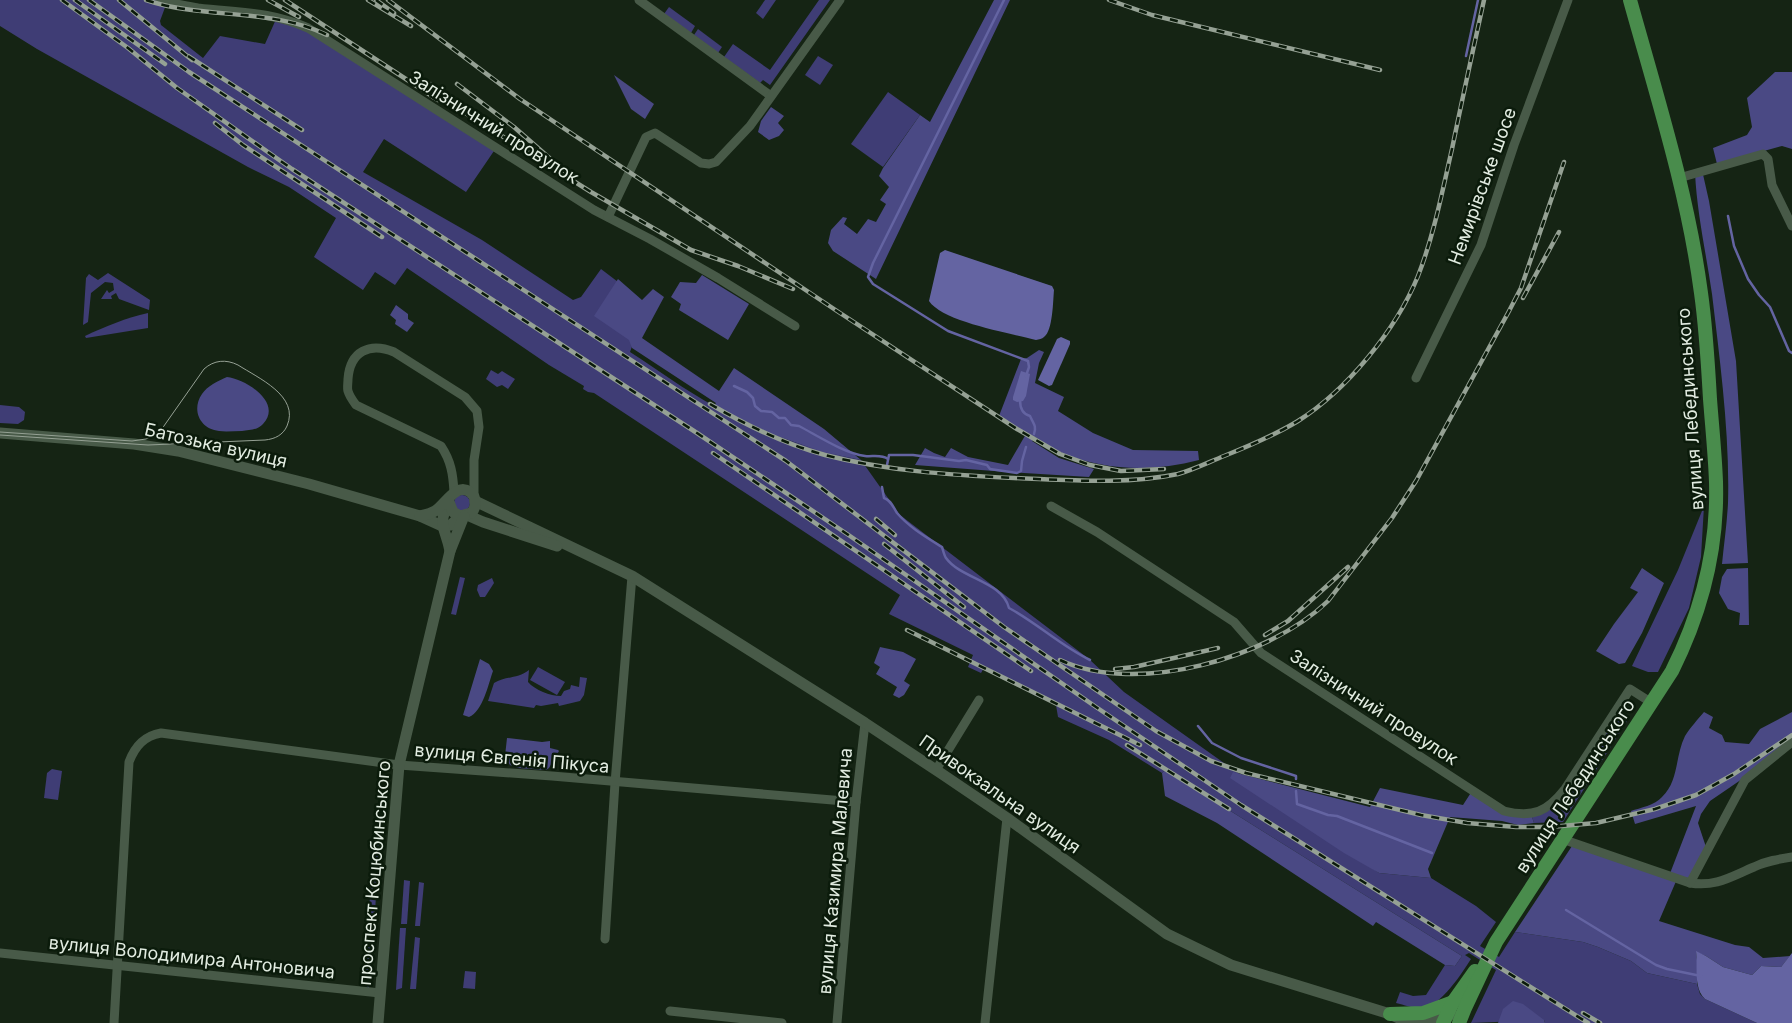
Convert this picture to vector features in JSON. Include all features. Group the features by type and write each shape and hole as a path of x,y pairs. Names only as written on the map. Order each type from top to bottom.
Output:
{"main road":[{"name":"вулиця Лебединського","path":"1459,1005 1495,944 1672,671 1698,610 1710,560 1715,513 1715,460 1701,293 1679,178 1630,0"},
{"name":"Батозька вулиця","path":"0,434 134,444 178,451 309,484 420,516 442,526"},
{"path":"420,516 436,510 451,497 465,490 469,491 475,499 588,556"},
{"path":"451,497 450,509 464,516 588,556"},
{"path":"450,551 448,538 442,526 442,515 451,497"},
{"path":"442,526 451,525 474,510 475,499"},
{"path":"450,551 464,516"},
{"path":"450,551 460,534 468,528 483,522"},
{"name":"проспект Коцюбинського","path":"378,1023 399,765 450,551"},
{"name":"Привокзальна вулиця","path":"588,556 632,576 866,723 1007,818 1167,934 1231,965 1408,1023"},
{"path":"1396,1018 1459,1005"},
{"path":"1396,1018 1422,1021 1444,1020 1459,1005"},
{"path":"1459,1005 1459,1023"},
{"path":"1459,1005 1466,1023"}],"street":[{"path":"639,0 771,96"},
{"path":"608,217 646,137 655,133 701,163 709,164 716,162 750,126 840,0"},
{"name":"Немирівське шосе","path":"1416,378 1481,246 1514,146 1568,0"},
{"name":"Залізничний провулок","path":"160,1 199,8 267,14 288,19 308,28 608,217 718,278 795,326"},
{"path":"1679,178 1763,154 1768,159 1772,185 1792,226"},
{"path":"451,497 453,473 449,459 441,446 356,405 348,391 349,368 358,354 369,348 383,348 394,352 465,397 478,411 479,427 474,460 475,499"},
{"name":"Залізничний провулок","path":"1050,506 1097,532 1226,617 1247,635 1261,653 1504,811 1531,814 1542,811 1553,803 1565,789 1630,689 1652,703"},
{"path":"605,939 615,783 632,576"},
{"path":"936,770 979,700"},
{"name":"вулиця Казимира Малевича","path":"837,1023 856,802 866,723"},
{"name":"вулиця Євгенія Пікуса","path":"114,1023 129,762 138,745 152,735 161,733 399,765 856,802"},
{"path":"1690,883 1744,780 1792,742"},
{"path":"985,1023 1007,818"},
{"path":"1562,839 1690,883 1707,885 1714,884 1763,863 1792,856"},
{"name":"вулиця Володимира Антоновича","path":"0,953 380,993"},
{"path":"670,1012 782,1023"}],"shaded area":[{"path":"0,0 159,0 167,2 160,21 161,25 203,58 220,36 265,44 277,17 290,20 496,148 466,192 384,139 363,172 482,240 573,300 581,297 601,269 622,285 635,338 630,352 682,387 731,416 786,439 823,451 861,460 900,515 1089,659 1124,692 1379,873 1431,878 1476,906 1496,922 1480,946 1499,957 1515,932 1583,942 1631,961 1647,973 1697,984 1700,994 1705,999 1757,1023 1545,1023 1544,1020 1471,1023 1496,970 1469,953 1465,955 1471,959 1457,980 1444,995 1430,1006 1420,1008 1396,1003 1400,992 1413,996 1426,995 1445,965 1455,966 1462,956 1165,770 1162,773 1109,740 1058,717 1056,705 1034,695 985,666 981,673 968,667 973,655 889,614 900,595 594,393 583,389 584,386 549,365 407,268 395,285 375,272 363,290 314,257 336,218 289,187 248,167 37,49 0,26"},
{"path":"765,0 776,0 763,19 756,13"},
{"path":"819,0 830,0 770,85 763,80 760,83 724,57 733,44 770,70"},
{"path":"994,0 1010,0 876,279 833,251 828,243 831,230 843,217 847,218 844,224 857,234 868,219 876,222 886,204 880,200 889,187 879,176 883,168 920,115 930,122"},
{"path":"669,7 695,26 691,33 664,14"},
{"path":"698,29 722,47 718,53 694,35"},
{"path":"818,56 833,65 820,85 805,75"},
{"path":"1775,72 1792,72 1792,149 1782,146 1717,164 1713,148 1747,135 1752,127 1747,98"},
{"path":"614,75 654,104 645,119 631,109"},
{"path":"888,92 920,115 883,167 851,144"},
{"path":"771,107 784,116 778,123 784,130 779,136 769,140 758,132 761,121"},
{"path":"1702,170 1736,361 1748,563 1722,564 1728,503 1727,451 1724,398 1715,319 1696,188 1695,173"},
{"path":"945,250 1052,286 1054,290 1052,315 1047,334 1036,340 962,321 937,308 929,301 940,253"},
{"path":"108,273 150,300 149,310 119,299 116,293 111,296 112,299 101,299 107,290 109,293 114,290 113,283 105,282 91,293 88,322 83,325 86,278 89,274 98,280"},
{"path":"702,275 749,304 728,340 679,310 681,304 671,297 680,282 696,283"},
{"path":"618,279 642,300 653,289 664,297 642,338 719,391 734,368 824,429 861,460 823,452 771,434 714,406 716,403 632,348 629,340 594,316"},
{"path":"396,305 408,314 408,319 414,323 407,332 395,324 396,320 390,315"},
{"path":"148,313 148,328 86,338 85,336 132,317"},
{"path":"1061,337 1070,341 1070,344 1052,385 1049,386 1038,380 1057,339"},
{"path":"1039,350 1044,352 1039,363 1035,383 1064,397 1058,411 1093,433 1133,450 1198,451 1199,460 1164,467 1130,468 1113,466 1079,459 1062,453 1035,437 1032,441 1059,458 1094,469 1089,477 915,465 925,448 945,457 951,448 968,457 1008,465 1026,434 999,416 1021,359 1027,358"},
{"path":"491,370 498,374 502,371 515,379 508,389 502,385 497,387 486,379"},
{"path":"1021,371 1030,374 1026,396 1023,401 1017,402 1013,400 1013,397"},
{"path":"227,377 252,387 265,400 268,416 261,426 256,429 242,431 222,431 207,427 202,423 197,406 202,394 210,386"},
{"path":"0,405 19,407 25,412 24,420 18,424 0,423"},
{"path":"462,495 468,497 470,503 468,509 462,511 456,509 454,503 456,497"},
{"path":"1704,506 1701,557 1689,608 1658,672 1648,672 1632,666 1678,570"},
{"path":"1642,568 1664,583 1642,633 1625,663 1619,664 1596,651 1638,592 1630,588"},
{"path":"1748,568 1749,625 1739,625 1740,613 1728,609 1719,593 1722,577 1727,569"},
{"path":"460,577 465,578 456,615 451,614"},
{"path":"492,578 494,583 485,597 480,597 477,590 478,585"},
{"path":"880,647 903,652 916,659 904,681 910,685 904,695 899,698 893,695 897,687 876,674 880,667 874,663"},
{"path":"480,659 489,664 493,671 481,704 474,714 469,717 463,715"},
{"path":"538,667 565,682 557,695 530,680"},
{"path":"529,670 528,682 531,685 543,692 557,696 561,696 564,691 570,689 571,685 579,687 580,677 587,678 584,695 580,701 559,706 558,703 536,705 534,708 488,701 494,683 520,675"},
{"path":"1617,710 1629,718 1563,822 1534,823 1531,814 1553,803"},
{"path":"1704,712 1713,717 1709,728 1722,735 1725,742 1749,744 1760,729 1792,712 1792,742 1710,801 1701,814 1698,823 1707,850 1690,883 1677,879 1659,921 1735,945 1749,947 1763,958 1790,956 1781,967 1761,966 1752,975 1723,967 1696,952 1697,984 1647,973 1631,961 1583,942 1515,932 1574,843 1669,876 1696,806 1635,824 1631,811 1655,802 1667,791 1674,776 1685,736"},
{"path":"507,738 542,742 550,741 550,748 559,751 546,770 518,768 510,765 505,756"},
{"path":"52,769 62,771 58,800 44,798 47,773"},
{"path":"1165,770 1462,956 1455,966 1445,965 1376,922 1373,926 1217,823 1165,796 1162,773"},
{"path":"1233,772 1370,807 1380,788 1463,805 1472,791 1494,805 1531,814 1534,823 1518,825 1502,821 1450,817 1428,869 1431,878 1379,873 1344,853 1230,778"},
{"path":"375,826 380,826 377,872 372,872"},
{"path":"371,877 377,878 374,931 368,930"},
{"path":"404,880 410,881 407,924 401,924"},
{"path":"419,882 424,883 420,926 415,926"},
{"path":"400,928 406,928 402,988 396,990"},
{"path":"367,934 372,935 369,989 364,983"},
{"path":"415,937 420,938 416,989 410,989"},
{"path":"1696,951 1723,967 1752,975 1761,966 1781,967 1792,953 1792,1023 1757,1023 1705,999 1697,983"},
{"path":"465,971 476,972 475,989 463,988"},
{"path":"1513,1001 1523,1004 1544,1020 1545,1023 1498,1023 1503,1009"}],"waterway":[{"path":"1004,0 873,263 868,277 873,284 948,331 1028,361 1029,367 1026,376"},
{"path":"1466,56 1478,0"},
{"path":"1728,216 1734,246 1748,279 1770,307 1789,351 1792,353"},
{"path":"734,386 747,392 753,398 755,406 761,411 772,412 779,418 785,418 791,425 799,426 848,451 865,456 879,456 888,459"},
{"path":"1020,400 1022,410 1030,416 1034,425 1034,434"},
{"path":"887,465 889,455 913,455 959,461 966,460 987,465 990,469 1017,473 1021,471 1026,447"},
{"path":"882,487 884,498 890,502 897,513 912,527 942,547 946,558 953,565 990,586 1005,599 1009,608 1090,660"},
{"path":"1198,726 1212,743 1241,758 1296,776 1296,779"},
{"path":"1296,791 1297,804 1328,815 1337,816 1432,853"},
{"path":"1566,910 1656,965 1701,976"}],"tram line":[{"path":"0,432 132,441 146,439 159,433 204,369 220,361 238,365 275,389 288,406 289,415 287,426 283,432 275,438 265,440 148,445 0,435"}],"railway":[{"path":"62,0 128,48 177,88 292,169 697,433 1241,805 1588,1023"},
{"path":"75,0 165,64"},
{"path":"89,0 189,72 786,461 1004,627 1156,731 1211,761 1246,773 1421,815 1467,823 1516,827 1550,827 1596,823 1655,809 1696,795 1734,774 1792,735"},
{"path":"119,0 192,60"},
{"path":"146,0 191,10 283,21 305,26 327,35"},
{"path":"268,0 299,17"},
{"path":"285,0 438,100"},
{"path":"368,0 411,26"},
{"path":"376,0 394,13"},
{"path":"388,0 520,99 1017,429 1060,454 1090,465 1121,471 1164,469"},
{"path":"1109,0 1152,15 1380,70"},
{"path":"710,404 737,419 796,446 848,460 895,469 943,474 1076,481 1138,480 1178,474 1280,431 1316,408 1352,376 1383,337 1409,296 1429,245 1484,0"},
{"path":"188,56 302,130"},
{"path":"431,84 459,103"},
{"path":"457,84 514,127 554,162"},
{"path":"433,97 467,114 591,192 691,250 738,266 793,289"},
{"path":"215,123 243,145 382,237"},
{"path":"1060,660 1091,670 1126,674 1163,672 1201,665 1238,654 1272,639 1303,621 1328,601 1392,518 1416,481 1508,313 1521,288 1564,162"},
{"path":"1523,298 1559,232"},
{"path":"713,453 1031,671"},
{"path":"876,519 895,535"},
{"path":"884,544 964,607"},
{"path":"1265,635 1288,621 1348,567"},
{"path":"907,630 1140,745"},
{"path":"1115,669 1134,667 1218,648"},
{"path":"1127,745 1229,809"},
{"path":"1583,1013 1600,1023"}]}
